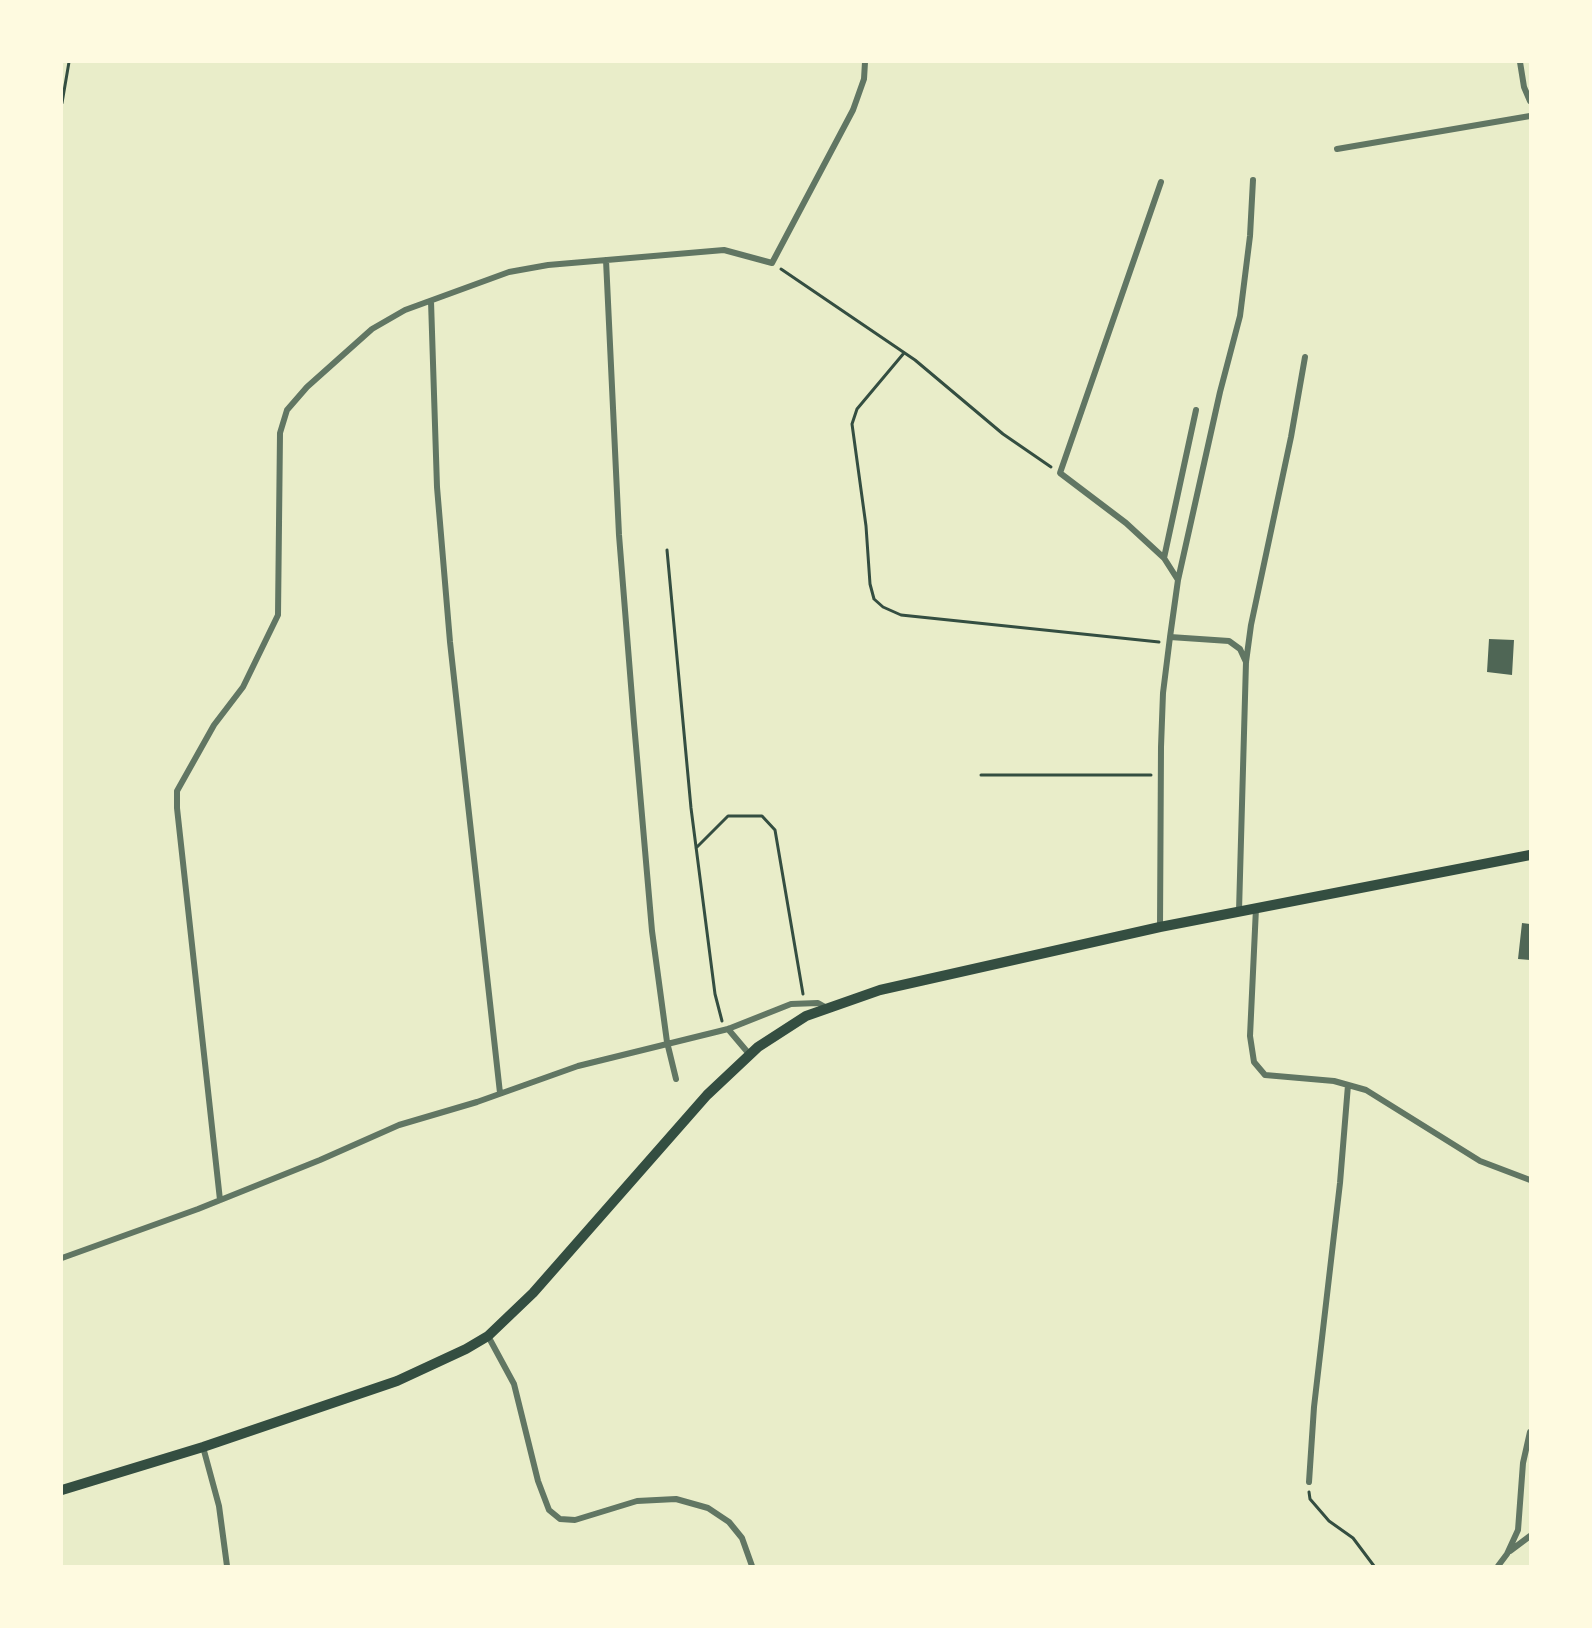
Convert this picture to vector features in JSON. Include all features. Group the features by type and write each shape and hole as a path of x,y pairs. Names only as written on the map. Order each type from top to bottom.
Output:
{"main road":[{"path":"62,1490 203,1447 397,1381 466,1349 488,1336 533,1293 707,1095 780,1031 827,1008 880,990 1160,927 1530,855"}],"street":[{"path":"220,1200 177,791 214,725 243,687 278,615 280,433 287,410 307,387 372,329 405,310 509,272 548,265 724,250 771,263 853,110 864,79 865,62"},
{"path":"1520,62 1524,87 1530,101"},
{"path":"1337,149 1530,116"},
{"path":"1160,927 1163,693 1178,580 1220,392 1240,316 1250,236 1253,180"},
{"path":"1161,182 1060,473 1125,523 1164,558 1178,580"},
{"path":"606,260 619,535 634,723 652,931 667,1042 676,1079"},
{"path":"431,301 437,487 449,630 500,1093"},
{"path":"1239,911 1246,662 1251,625 1291,437 1305,357"},
{"path":"1164,558 1196,410"},
{"path":"1170,640 1229,641 1240,649 1246,662"},
{"path":"1256,908 1250,1036 1254,1062 1265,1075 1334,1081 1366,1090 1400,1109 1480,1161 1530,1180"},
{"path":"62,1258 220,1200 399,1125 578,1066 667,1042 728,1029 791,1004 804,1001 818,1003 827,1008"},
{"path":"728,1029 750,1055"},
{"path":"1309,1482 1314,1407 1340,1183 1348,1085"},
{"path":"488,1336 514,1384 538,1480 549,1510 560,1519 575,1520 637,1501 676,1499 708,1508 729,1522 742,1538 752,1566"},
{"path":"1498,1566 1507,1554 1518,1530 1523,1463 1530,1432"},
{"path":"203,1447 219,1506 227,1566"},
{"path":"1507,1554 1530,1536"}],"path":[{"path":"62,103 69,62"},
{"path":"771,263 904,354 1004,435 1060,473"},
{"path":"904,354 857,409 852,424 866,526 870,584 874,599 901,615 1170,640"},
{"path":"667,550 696,848 715,994 721,1020 728,1029"},
{"path":"981,776 1146,773 1161,779"},
{"path":"696,848 728,816 762,816 775,830 804,1001"},
{"path":"1309,1482 1310,1499 1329,1521 1353,1538 1374,1566"}],"building":[{"path":"1489,639 1514,640 1512,675 1487,672"},
{"path":"1522,923 1530,924 1530,960 1518,959"}]}
